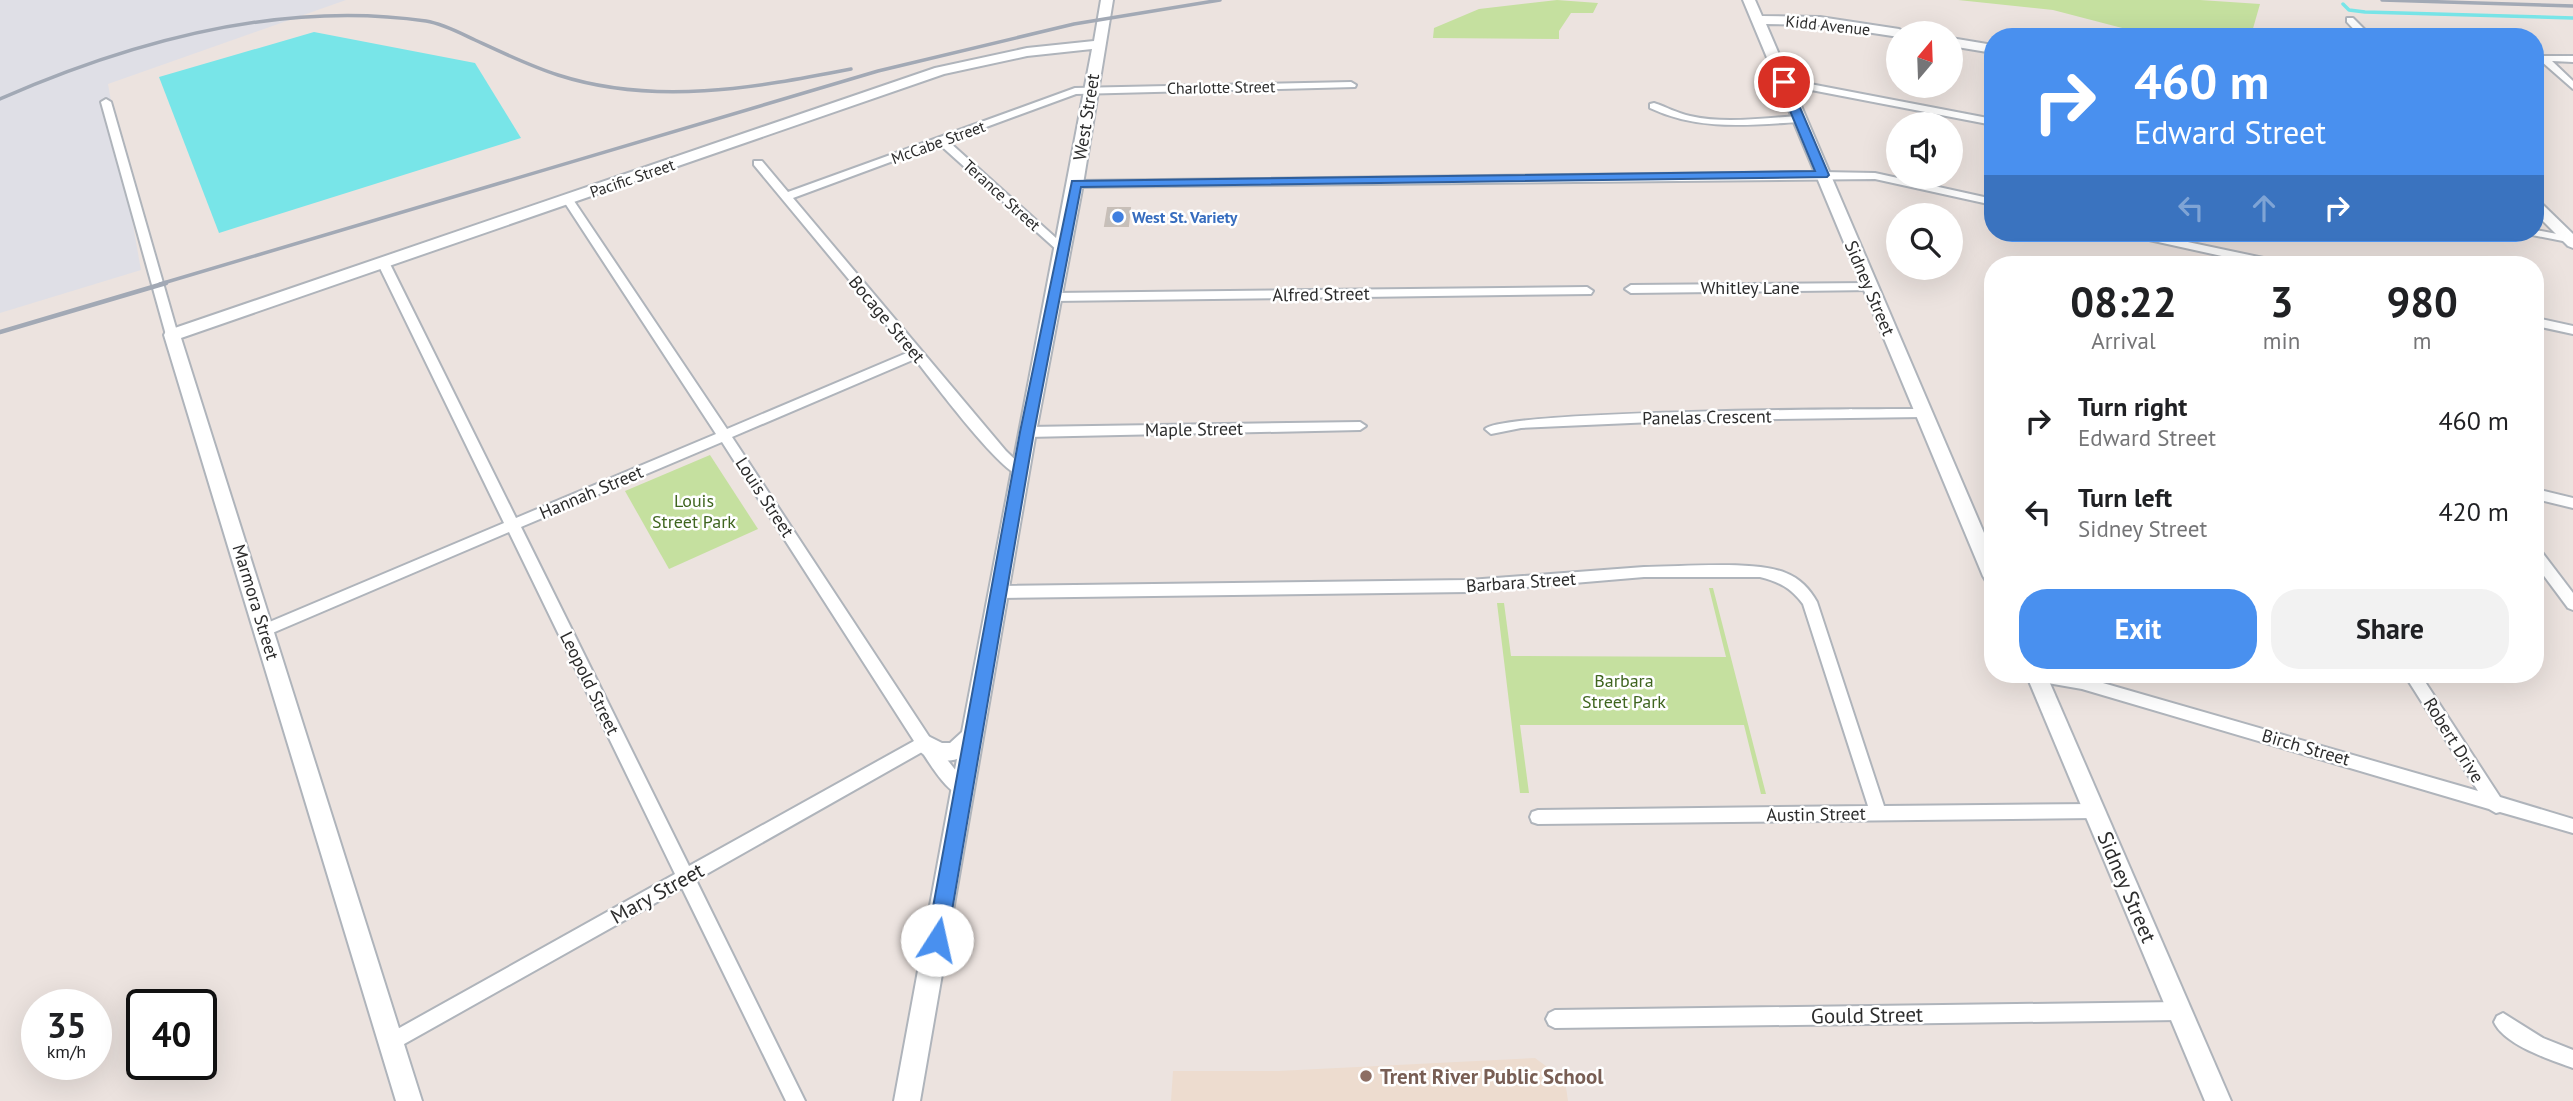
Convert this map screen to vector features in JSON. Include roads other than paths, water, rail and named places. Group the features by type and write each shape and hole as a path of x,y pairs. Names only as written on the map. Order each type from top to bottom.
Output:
{"street":[{"name":"West Street","path":"907,1101 1027,432 1076,184 1107,0"},
{"name":"Sidney Street","path":"1749,0 1868,287 1984,555"},
{"name":"Kidd Avenue","path":"1757,20 1820,21 1886,31"},
{"path":"2350,20 2358,28"},
{"name":"Pacific Street","path":"173,335 940,71 1027,52 1098,44"},
{"path":"1964,44 1984,47"},
{"path":"2544,58 2573,59"},
{"path":"2544,62 2573,86"},
{"path":"1784,82 1984,120"},
{"name":"Charlotte Street","path":"1091,89 1351,85"},
{"name":"McCabe Street","path":"786,197 1075,91 1091,89"},
{"name":"Marmora Street","path":"106,102 173,335 409,1101"},
{"path":"1654,106 1674,117 1696,121 1800,119"},
{"name":"Terance Street","path":"942,141 1062,249"},
{"name":"Bocage Street","path":"758,163 1001,454 1020,471"},
{"path":"1076,184 1822,175 1875,176 1984,200"},
{"name":"Louis Street","path":"568,200 924,743 953,782 964,791"},
{"path":"2544,214 2571,241"},
{"path":"2544,235 2571,241"},
{"path":"2172,242 2236,256"},
{"name":"Leopold Street","path":"384,264 796,1101"},
{"name":"Whitley Lane","path":"1631,289 1868,287"},
{"name":"Alfred Street","path":"1054,298 1587,291"},
{"path":"2544,324 2573,330"},
{"name":"Hannah Street","path":"265,630 917,354"},
{"name":"Panelas Crescent","path":"1492,429 1521,424 1698,416 1923,414"},
{"name":"Maple Street","path":"1027,432 1360,426"},
{"path":"2544,496 2573,503"},
{"path":"2544,566 2573,604"},
{"name":"Barbara Street","path":"999,592 1469,586 1644,572 1760,572 1782,577 1798,587 1811,601 1878,813"},
{"name":"Sidney Street","path":"2040,683 2218,1101"},
{"name":"Birch Street","path":"2082,683 2573,827"},
{"name":"Robert Drive","path":"2418,683 2496,806"},
{"path":"924,743 936,752 949,753 962,748 974,734"},
{"name":"Mary Street","path":"391,1042 924,743"},
{"name":"Austin Street","path":"1538,817 2094,811"},
{"name":"Gould Street","path":"1555,1019 2179,1011"},
{"path":"2503,1022 2516,1034 2543,1049 2573,1059"}],"water":[{"path":"314,32 475,63 521,138 219,233 159,77"}],"waterway":[{"path":"2343,4 2349,10 2365,12 2573,18"}],"railway":[{"path":"160,284 878,71 1074,24 1220,0"},
{"path":"2382,0 2573,6"},
{"path":"0,99 50,78 154,44 262,21 317,16 372,16 433,22 558,75 631,90 704,91 851,69"},
{"path":"0,332 166,283"}],"place":[{"name":"West St. Variety","path":"1118,217"},
{"name":"Trent River Public School","path":"1366,1076"}],"park label":[{"name":"Louis Street Park","path":"694,510"},
{"name":"Barbara Street Park","path":"1624,690"}]}
